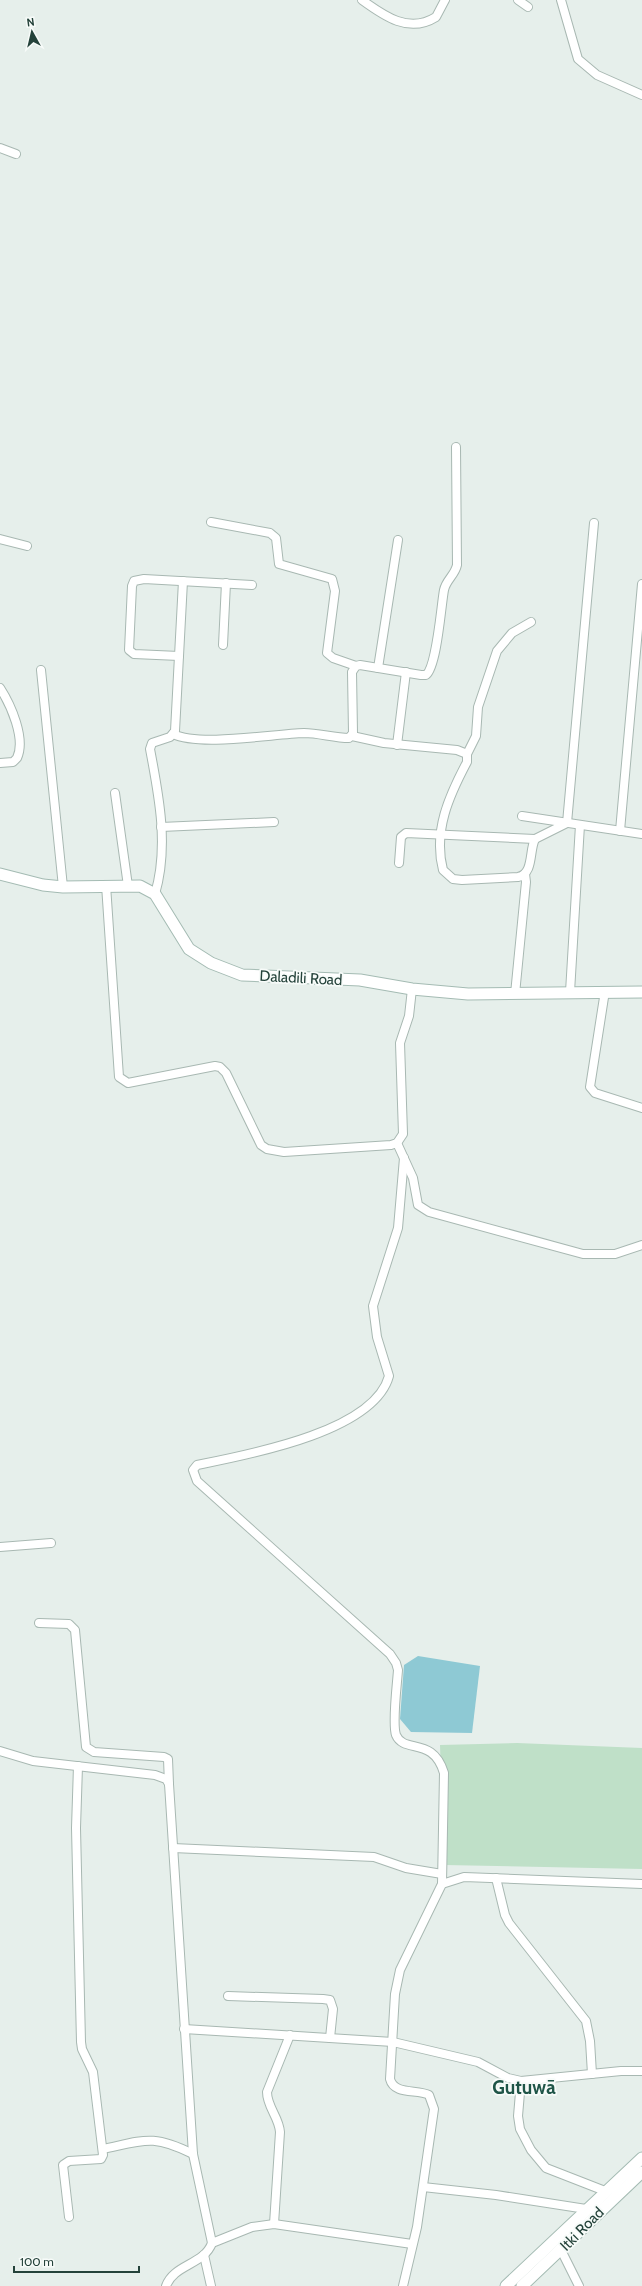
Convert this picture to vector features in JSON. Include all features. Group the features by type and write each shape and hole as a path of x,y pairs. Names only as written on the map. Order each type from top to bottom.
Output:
{"main road":[{"path":"0,874 43,885 63,887 106,885 140,886 155,894"},
{"name":"Daladili Road","path":"155,894 189,949 226,970 260,976 360,980 412,990 468,994 604,991 642,992"},
{"path":"506,2286 605,2190 642,2158"},
{"name":"Itki Road","path":"522,2286 642,2172"}],"street":[{"path":"362,0 384,16 415,25 436,16 445,0"},
{"path":"518,0 528,7"},
{"path":"560,0 578,59 597,75 642,95"},
{"path":"0,148 16,154"},
{"path":"211,522 270,533 276,538 279,564 332,579 335,591 327,653 333,658 356,666 426,675 430,672 435,655 445,584 456,570 456,447"},
{"path":"567,823 594,523"},
{"path":"0,539 27,546"},
{"path":"378,668 398,540"},
{"path":"179,656 134,654 129,650 128,638 132,586 134,581 144,579 252,585"},
{"path":"173,734 176,728 183,581"},
{"path":"223,645 226,583"},
{"path":"620,831 642,584"},
{"path":"525,874 518,877 452,879 443,870 441,833 444,810 467,762 467,754 476,736 478,707 497,651 505,639 512,633 531,622"},
{"path":"352,736 352,672 356,666"},
{"path":"41,670 63,887"},
{"path":"397,745 406,672"},
{"path":"0,688 13,711 18,745 17,758 13,762 0,763"},
{"path":"155,894 162,865 161,827 150,749 152,743 173,734 191,739 263,737 305,733 343,738 352,736 370,742 457,750 467,754"},
{"path":"115,793 128,886"},
{"path":"522,816 642,834"},
{"path":"161,827 274,822"},
{"path":"399,863 403,834 410,832 535,839 567,823"},
{"path":"570,992 580,825"},
{"path":"515,994 526,882 525,874 529,866 535,839"},
{"path":"106,885 115,1002 118,1072 122,1080 128,1082 138,1082 215,1066 220,1067 226,1073 261,1144 275,1152 391,1146 397,1143 403,1134 400,1043 409,1016 412,990"},
{"path":"604,991 590,1087 596,1093 642,1108"},
{"path":"397,1143 413,1178 418,1205 429,1212 583,1254 614,1254 642,1245"},
{"path":"403,2286 422,2187 434,2109 433,2101 429,2095 423,2092 396,2089 392,2085 395,1994 400,1970 442,1884 444,1773 441,1762 432,1751 404,1743 397,1737 395,1726 398,1670 394,1659 285,1558 197,1481 193,1470 197,1465 240,1457 298,1441 329,1430 353,1416 383,1389 389,1376 377,1337 373,1306 398,1228 404,1158"},
{"path":"0,1547 51,1543"},
{"path":"39,1623 69,1624 75,1630 86,1747 94,1752 164,1756 168,1759 169,1764 184,2029 193,2154 212,2243 209,2251 204,2256 175,2272 166,2286"},
{"path":"0,1751 33,1761 155,1775 166,1779 169,1784"},
{"path":"68,2217 63,2165 69,2161 101,2159 103,2149 93,2072 82,2049 81,2042 76,1833 78,1766"},
{"path":"173,1848 374,1857 406,1868 442,1874"},
{"path":"442,1884 464,1876 642,1884"},
{"path":"496,1878 505,1915 509,1923 586,2021 590,2041 592,2074"},
{"path":"228,1996 330,2000 333,2009 330,2038"},
{"path":"184,2029 393,2042 478,2062 508,2078 522,2081 592,2074 642,2072"},
{"path":"274,2224 280,2132 278,2119 267,2099 268,2092 290,2035"},
{"path":"522,2081 518,2116 520,2129 530,2150 546,2168 605,2190"},
{"path":"103,2149 155,2140 173,2143 193,2154"},
{"path":"422,2187 496,2194 586,2209"},
{"path":"212,2243 252,2228 274,2224 412,2244"},
{"path":"561,2250 579,2286"},
{"path":"204,2256 211,2286"}],"green space":[{"path":"517,1743 642,1748 642,1869 444,1865 440,1745"}],"water":[{"path":"418,1656 480,1666 472,1733 411,1732 400,1719 404,1665"}],"district":[{"name":"Gutuwā","path":"524,2087"}]}
